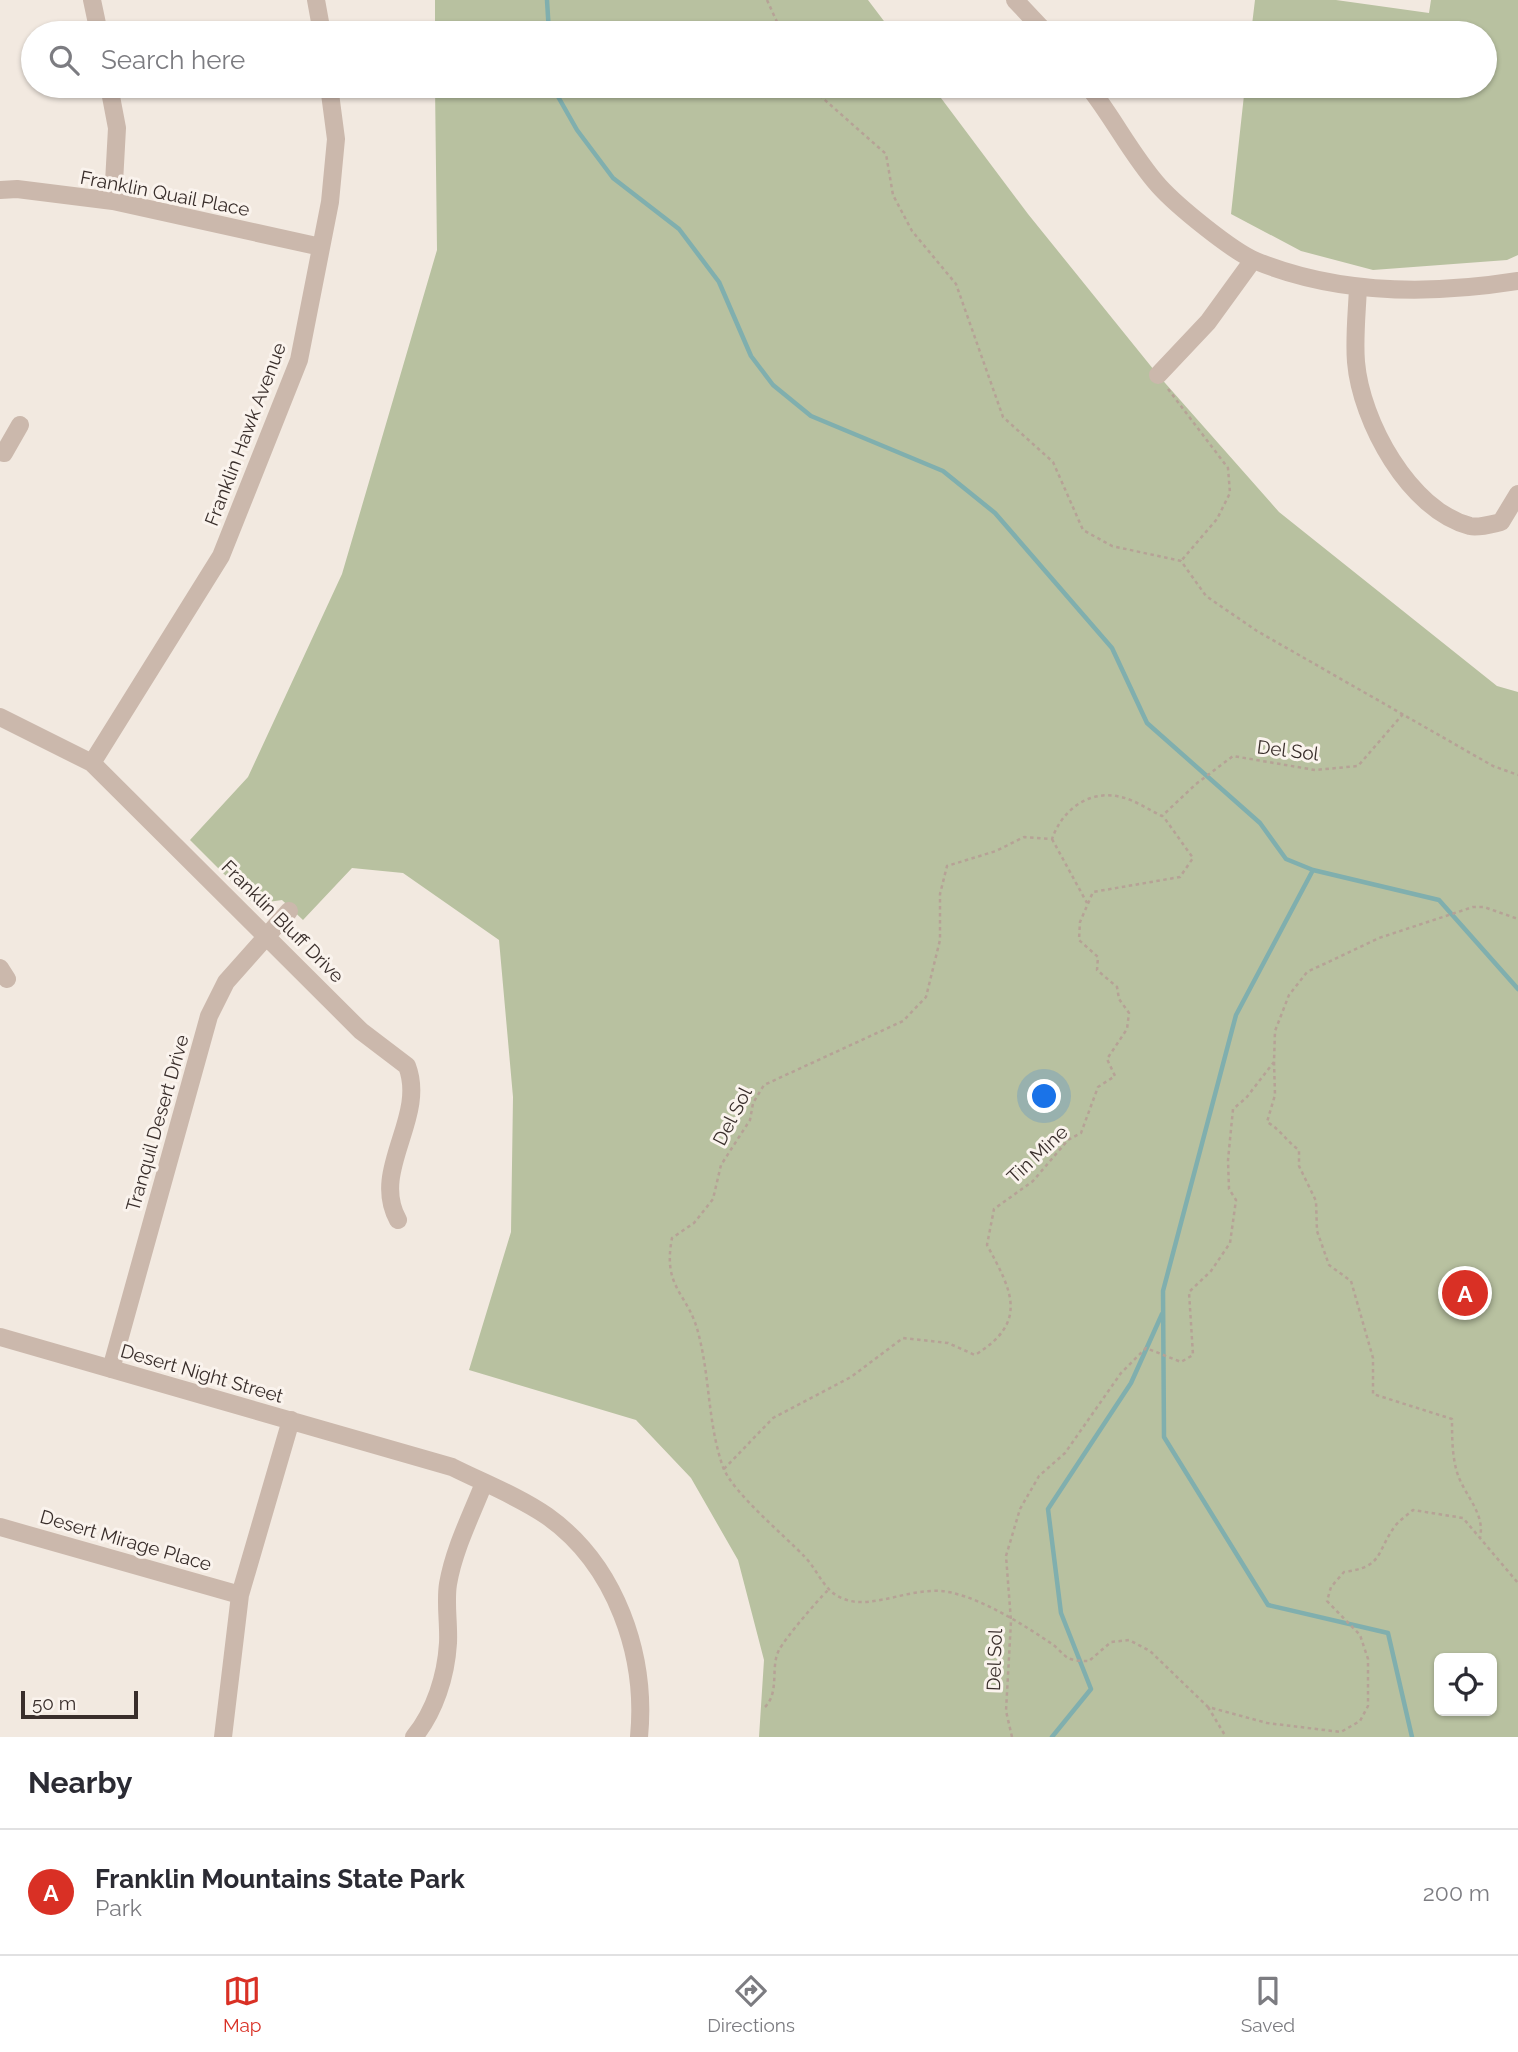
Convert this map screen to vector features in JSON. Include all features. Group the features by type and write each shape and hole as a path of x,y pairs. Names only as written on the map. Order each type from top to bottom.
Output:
{"street":[{"path":"92,0 96,21"},
{"path":"316,0 320,21"},
{"path":"1022,3 1036,21"},
{"path":"111,98 117,128 113,201"},
{"name":"Franklin Hawk Avenue","path":"92,763 221,556 299,360 321,247 336,139 331,98"},
{"path":"1097,98 1159,186 1207,227 1253,260 1302,276 1358,287 1418,291 1518,281"},
{"name":"Franklin Quail Place","path":"0,190 17,189 113,201 321,247"},
{"path":"1158,375 1208,322 1253,260"},
{"path":"1358,287 1356,362 1368,414 1384,448 1412,486 1444,516 1472,527 1501,522 1518,494"},
{"path":"0,452 4,453 20,425"},
{"name":"Franklin Bluff Drive","path":"0,717 92,763 367,1036 407,1066 410,1084 406,1115 387,1189 391,1207 398,1220"},
{"name":"Tranquil Desert Drive","path":"111,1369 209,1016 226,982 289,911"},
{"name":"Desert Night Street","path":"0,1337 452,1467 548,1517 578,1543 607,1582 626,1625 640,1677 639,1737"},
{"path":"223,1737 240,1595 291,1420"},
{"path":"414,1737 435,1702 444,1676 448,1642 447,1587 454,1557 484,1483"},
{"name":"Desert Mirage Place","path":"0,1527 240,1595"}],"path":[{"path":"767,0 777,21"},
{"path":"823,98 886,154 894,195 912,231 956,284 1003,416 1053,462 1083,530 1112,546 1181,561 1206,596 1257,631 1493,766 1518,775"},
{"path":"1158,375 1228,468 1230,493 1217,519 1181,561"},
{"name":"Del Sol","path":"1162,816 1196,784 1233,757 1315,770 1358,766 1403,714"},
{"path":"1121,796 1162,816 1193,858 1181,877 1093,892 1087,905 1052,839 1058,821 1086,797 1121,796"},
{"name":"Del Sol","path":"1012,1737 1006,1711 1011,1620 953,1593 895,1595 862,1605 842,1599 828,1590 806,1558 776,1532 724,1469 709,1407 700,1337 692,1311 676,1290 667,1262 672,1238 694,1223 713,1199 722,1165 750,1120 753,1103 764,1085 855,1046 903,1021 926,996 940,940 940,894 947,866 996,850 1024,837 1052,839"},
{"name":"Tin Mine","path":"724,1469 773,1418 851,1377 904,1338 948,1343 975,1355 996,1342 1012,1311 1009,1283 987,1245 994,1209 1032,1181 1068,1140 1081,1133 1098,1087 1115,1076 1107,1059 1127,1029 1129,1013 1119,999 1117,987 1097,970 1098,957 1079,940 1080,922 1087,905"},
{"path":"1479,1538 1483,1524 1458,1476 1452,1443 1452,1419 1373,1394 1373,1358 1351,1281 1329,1265 1317,1231 1316,1201 1299,1166 1299,1150 1286,1142 1281,1130 1267,1122 1275,1095 1275,1031 1289,995 1307,972 1379,938 1474,907 1484,907 1518,919"},
{"path":"1226,1737 1208,1707 1150,1651 1129,1640 1111,1642 1089,1661 1069,1659 1054,1646 1011,1620 1006,1556 1020,1509 1039,1476 1066,1453 1121,1373 1146,1348 1181,1362 1193,1355 1189,1292 1211,1271 1230,1243 1236,1200 1229,1189 1228,1160 1233,1109 1246,1098 1274,1062"},
{"path":"1208,1707 1267,1723 1341,1732 1360,1721 1368,1706 1368,1659 1360,1635 1327,1601 1331,1587 1344,1572 1364,1570 1383,1552 1396,1525 1413,1510 1463,1518 1518,1583"},
{"path":"765,1707 770,1702 774,1686 779,1651 828,1590"}],"green space":[{"path":"435,0 868,0 884,21 435,21"},
{"path":"1255,0 1336,0 1429,13 1431,0 1518,0 1518,255 1507,260 1373,270 1301,251 1231,214 1244,98 1497,98 1497,21 1252,21"},
{"path":"435,98 941,98 1028,214 1158,375 1279,512 1497,686 1518,692 1518,1737 759,1737 764,1660 738,1560 691,1478 636,1420 469,1370 511,1232 513,1097 499,940 403,873 352,868 303,920 282,900 254,904 190,840 248,777 342,574 437,250"}],"waterway":[{"path":"547,0 548,21"},
{"path":"559,98 577,130 613,178 679,229 719,282 751,356 773,385 811,416 943,471 995,513 1112,648 1147,723 1260,823 1286,859 1313,870 1439,900 1518,989"},
{"path":"1313,870 1236,1015 1163,1291 1164,1437 1268,1605 1388,1633 1412,1737"},
{"path":"1052,1737 1091,1689 1061,1613 1048,1509 1131,1383 1162,1314"}],"place":[{"name":"Franklin Mountains State Park","path":"1465,1293"}]}
